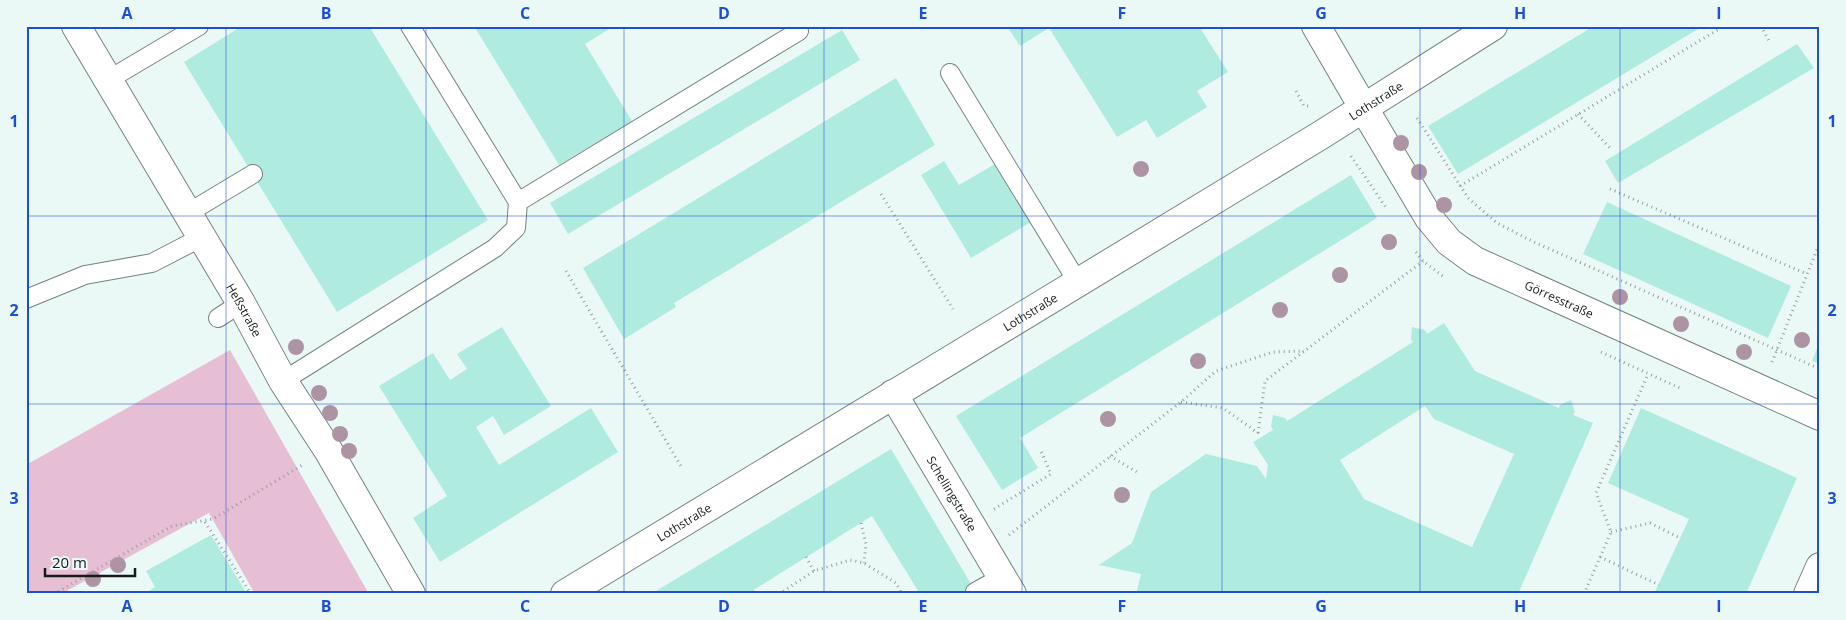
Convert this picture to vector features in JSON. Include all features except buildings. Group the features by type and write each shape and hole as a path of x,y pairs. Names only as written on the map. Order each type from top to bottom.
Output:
{"street":[{"name":"Heßstraße","path":"76,26 241,303 283,381 328,450 411,594"},
{"name":"Görresstraße","path":"1316,26 1429,218 1449,242 1468,256 1553,297 1760,391 1820,416"},
{"name":"Lothstraße","path":"565,594 1493,26"},
{"name":"Schellingstraße","path":"893,394 1007,586"},
{"path":"1808,594 1820,566"}],"lane":[{"path":"108,80 199,26"},
{"path":"283,381 495,248 516,228 518,202 410,26"},
{"path":"518,202 799,31"},
{"path":"950,73 1077,281"},
{"path":"188,213 253,174"},
{"path":"26,298 85,275 152,263 202,237"},
{"path":"218,318 241,303"},
{"path":"975,592 1007,586"}],"path":[{"path":"1460,186 1724,26"},
{"path":"1761,26 1770,43"},
{"path":"1296,91 1304,106"},
{"path":"1578,114 1610,148"},
{"path":"1416,118 1468,198 1485,214 1516,234 1820,369"},
{"path":"1610,189 1807,274"},
{"path":"881,194 953,309"},
{"path":"1760,391 1820,242"},
{"path":"1258,433 1265,381 1423,261"},
{"path":"566,271 682,468"},
{"path":"986,552 1181,402 1216,371 1273,352 1304,351"},
{"path":"1584,594 1611,532 1596,493 1648,374"},
{"path":"1181,402 1223,408 1258,433 1260,437"},
{"path":"54,594 172,526 205,522 328,450"},
{"path":"970,525 1051,474 1041,451"},
{"path":"1110,456 1137,472"},
{"path":"205,522 251,594"},
{"path":"861,523 866,544 864,563"},
{"path":"1611,532 1650,523 1680,538"},
{"path":"806,557 814,571"},
{"path":"1600,557 1659,585"},
{"path":"779,594 814,571 850,560 864,563 896,583 902,594"}],"shaded area":[{"path":"230,350 369,594 255,594 209,513 61,594 26,594 26,465"}]}
